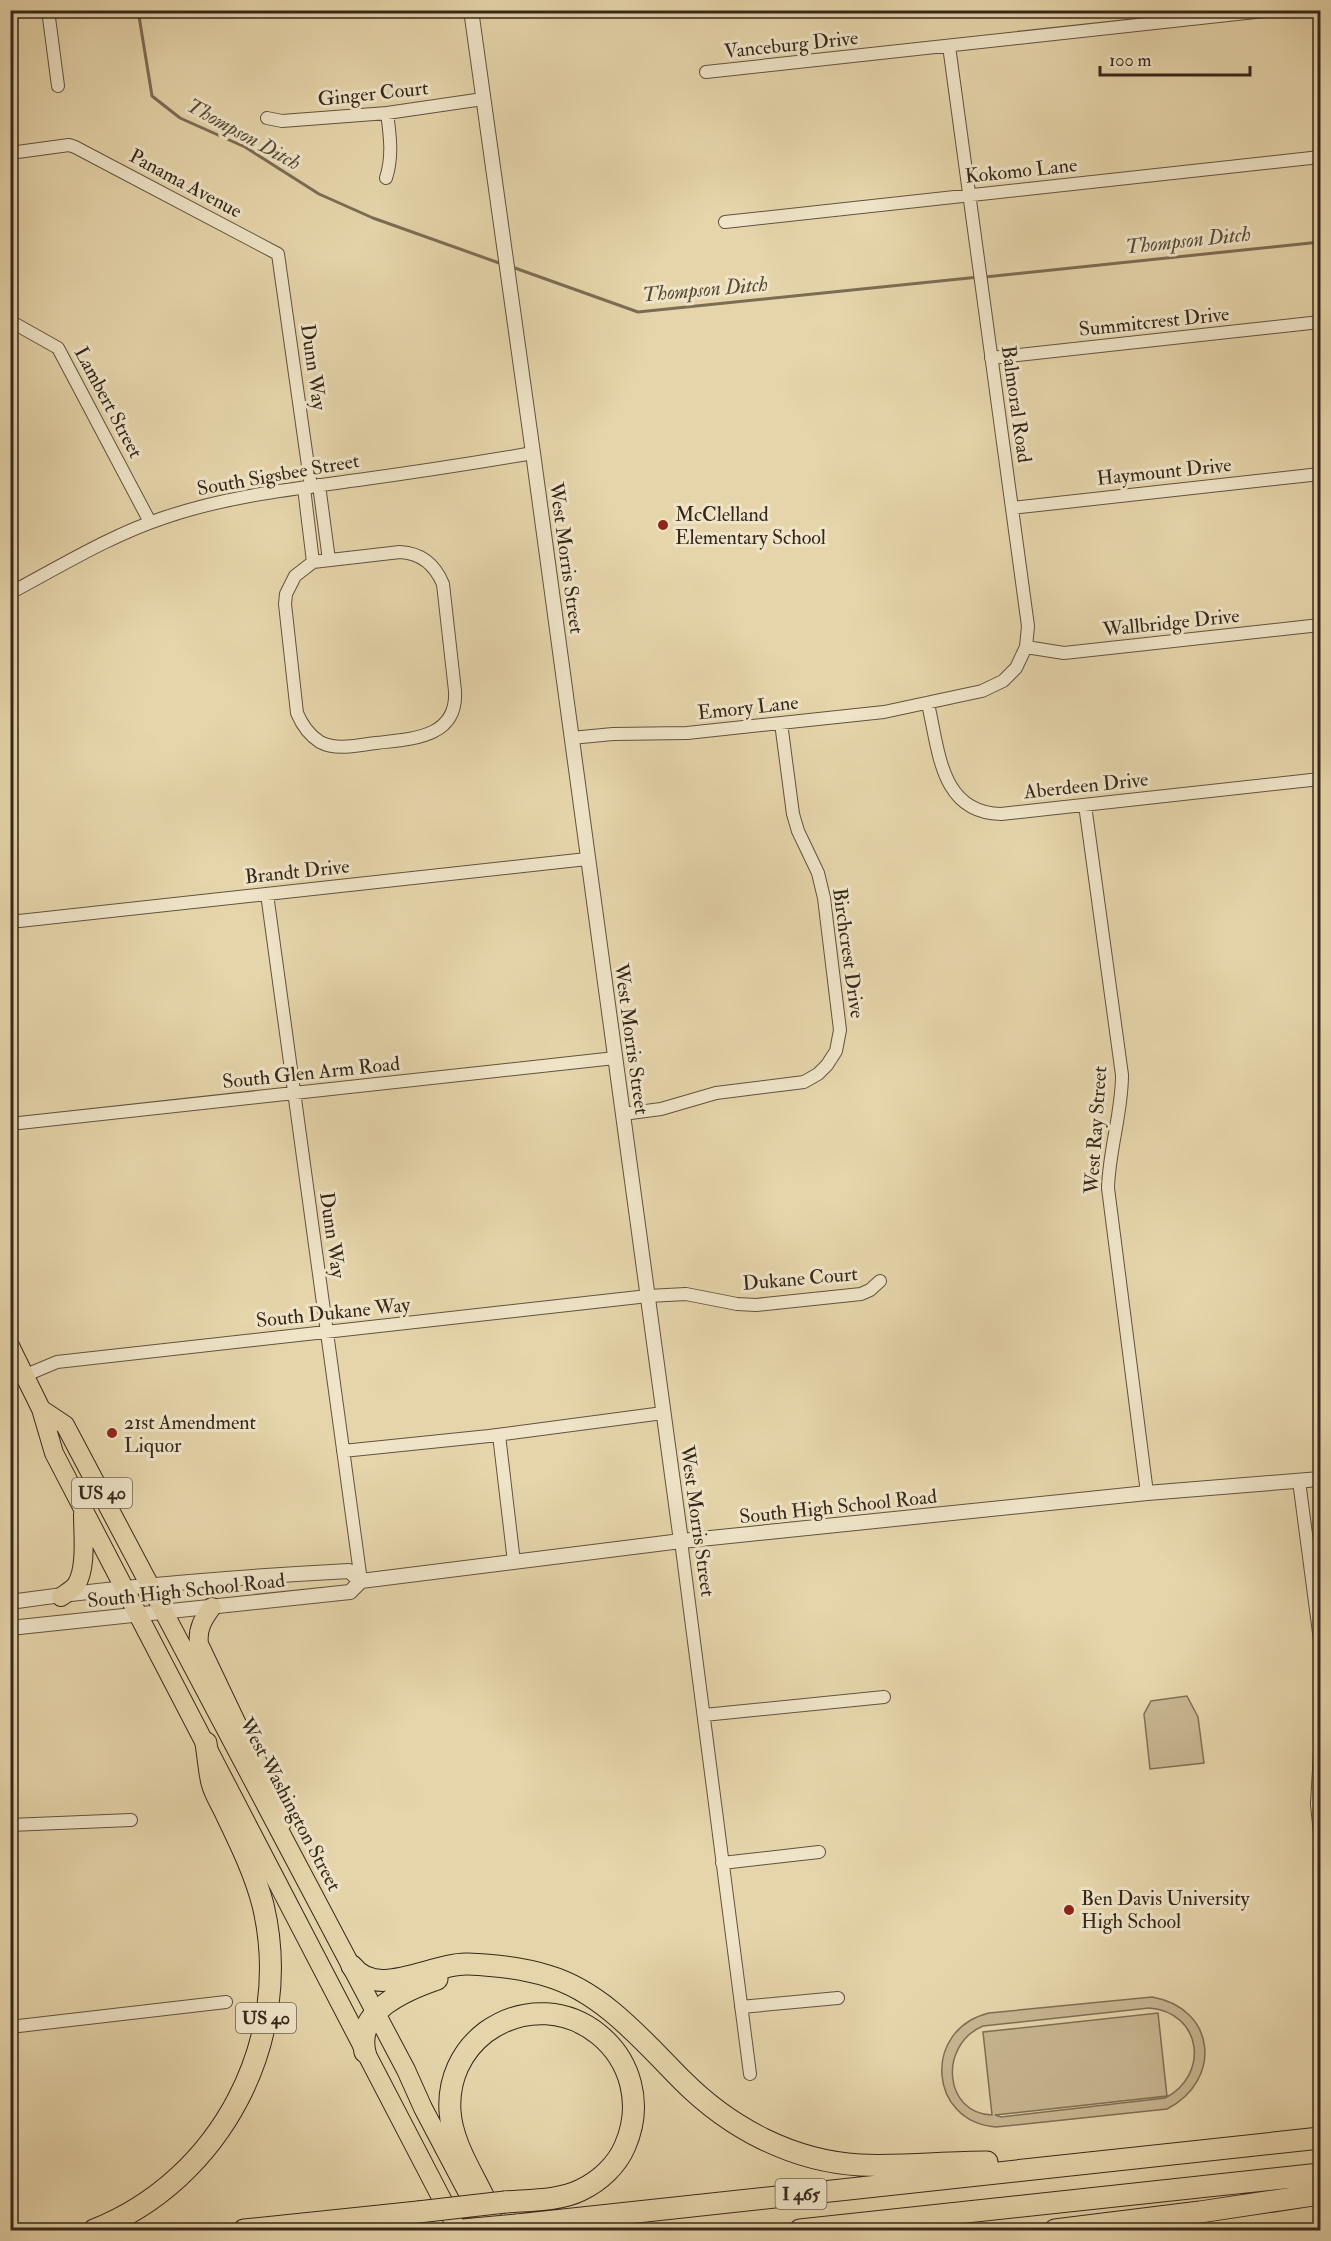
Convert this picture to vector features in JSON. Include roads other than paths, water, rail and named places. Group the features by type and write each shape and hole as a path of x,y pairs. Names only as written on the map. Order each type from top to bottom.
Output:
{"highway":[{"name":"US 40","path":"94,2230 117,2220 156,2196 198,2159 237,2104 253,2067 263,2032 271,1983 267,1926 249,1864 212,1784 206,1743"},
{"path":"352,1966 359,1975 379,1982 444,1966 466,1964 517,1969 551,1977 587,1995 623,2023 697,2094 724,2116 750,2133 816,2158 857,2165 968,2162 1086,2163"},
{"path":"365,2052 362,2041 364,2030 369,2019 376,2012 418,1987 447,1976 487,1966"},
{"path":"244,2230 417,2212 505,2202 566,2196 581,2191 615,2164 633,2124 634,2102 633,2090 624,2063 601,2035 576,2020 548,2014 520,2016 506,2021 474,2042 454,2074 450,2102 452,2125 486,2202 494,2230"},
{"name":"I 465","path":"463,2230 1320,2138"},
{"name":"I 465","path":"800,2230 1320,2174"},
{"path":"1055,2230 1320,2194"}],"main road":[{"path":"10,1346 41,1409 54,1453 458,2230"},
{"name":"West Washington Street","path":"41,1409 65,1425 352,1966 487,2230"},
{"path":"61,1597 73,1589 81,1575 83,1509"},
{"path":"212,1607 201,1624 198,1635 199,1644 238,1726 276,1796 289,1851"}],"street":[{"path":"48,10 58,86"},
{"name":"West Morris Street","path":"471,10 648,1296 750,2074"},
{"name":"Vanceburg Drive","path":"706,72 1274,10"},
{"name":"Balmoral Road","path":"928,704 995,686 1016,668 1026,647 1028,626 949,46"},
{"name":"Ginger Court","path":"267,118 282,121 387,113 483,99"},
{"path":"386,178 390,168 391,149 387,113"},
{"name":"Panama Avenue","path":"10,153 69,145 75,147 278,254"},
{"name":"Kokomo Lane","path":"725,222 1320,157"},
{"name":"Dunn Way","path":"278,254 311,486"},
{"name":"Lambert Street","path":"10,321 58,348 150,522"},
{"name":"Summitcrest Drive","path":"991,358 1320,322"},
{"name":"South Sigsbee Street","path":"10,593 104,543 150,522 231,499 533,453"},
{"name":"Haymount Drive","path":"1012,508 1320,474"},
{"path":"311,486 329,560"},
{"path":"311,486 313,562"},
{"path":"400,552 414,554 431,564 441,578 444,588 455,703 447,720 433,733 415,739 342,747 328,745 316,739 303,726 297,713 285,604 291,583 298,572 313,562 329,560 400,552"},
{"name":"Wallbridge Drive","path":"1026,647 1064,653 1320,625"},
{"name":"Emory Lane","path":"571,738 613,734 687,733 884,712 928,704"},
{"name":"Aberdeen Drive","path":"928,704 944,773 955,794 970,806 983,812 1001,814 1320,779"},
{"name":"Birchcrest Drive","path":"623,1114 657,1110 709,1095 798,1083 814,1076 827,1065 834,1055 840,1034 824,898 818,873 794,818 781,723"},
{"name":"West Ray Street","path":"1085,805 1122,1075 1121,1098 1110,1156 1108,1188 1147,1494"},
{"name":"Brandt Drive","path":"10,922 587,859"},
{"name":"Dunn Way","path":"267,894 361,1581"},
{"name":"South Glen Arm Road","path":"10,1124 615,1058"},
{"name":"Dukane Court","path":"648,1296 686,1294 736,1304 765,1304 861,1294 880,1281"},
{"name":"South Dukane Way","path":"26,1375 57,1362 648,1296"},
{"path":"343,1450 499,1435 663,1413"},
{"path":"499,1435 514,1562"},
{"name":"South High School Road","path":"10,1628 350,1592 361,1581 681,1541 1320,1479"},
{"path":"1299,1481 1320,1640"},
{"name":"South High School Road","path":"10,1602 151,1586 349,1571 361,1581"},
{"path":"704,1715 884,1697"},
{"path":"1320,1752 1317,1804 1320,1834"},
{"path":"10,1825 131,1820"},
{"path":"722,1863 819,1852"},
{"path":"741,2007 838,1998"},
{"path":"10,2027 226,2002"}],"waterway":[{"name":"Thompson Ditch","path":"138,10 152,96 180,118 245,147 319,194 373,218 502,264"},
{"name":"Thompson Ditch","path":"985,277 1320,242"},
{"name":"Thompson Ditch","path":"512,267 638,312 979,277"}],"place":[{"name":"McClelland Elementary School","path":"663,525"},
{"name":"21st Amendment Liquor","path":"112,1433"},
{"name":"Ben Davis University High School","path":"1069,1910"}]}
